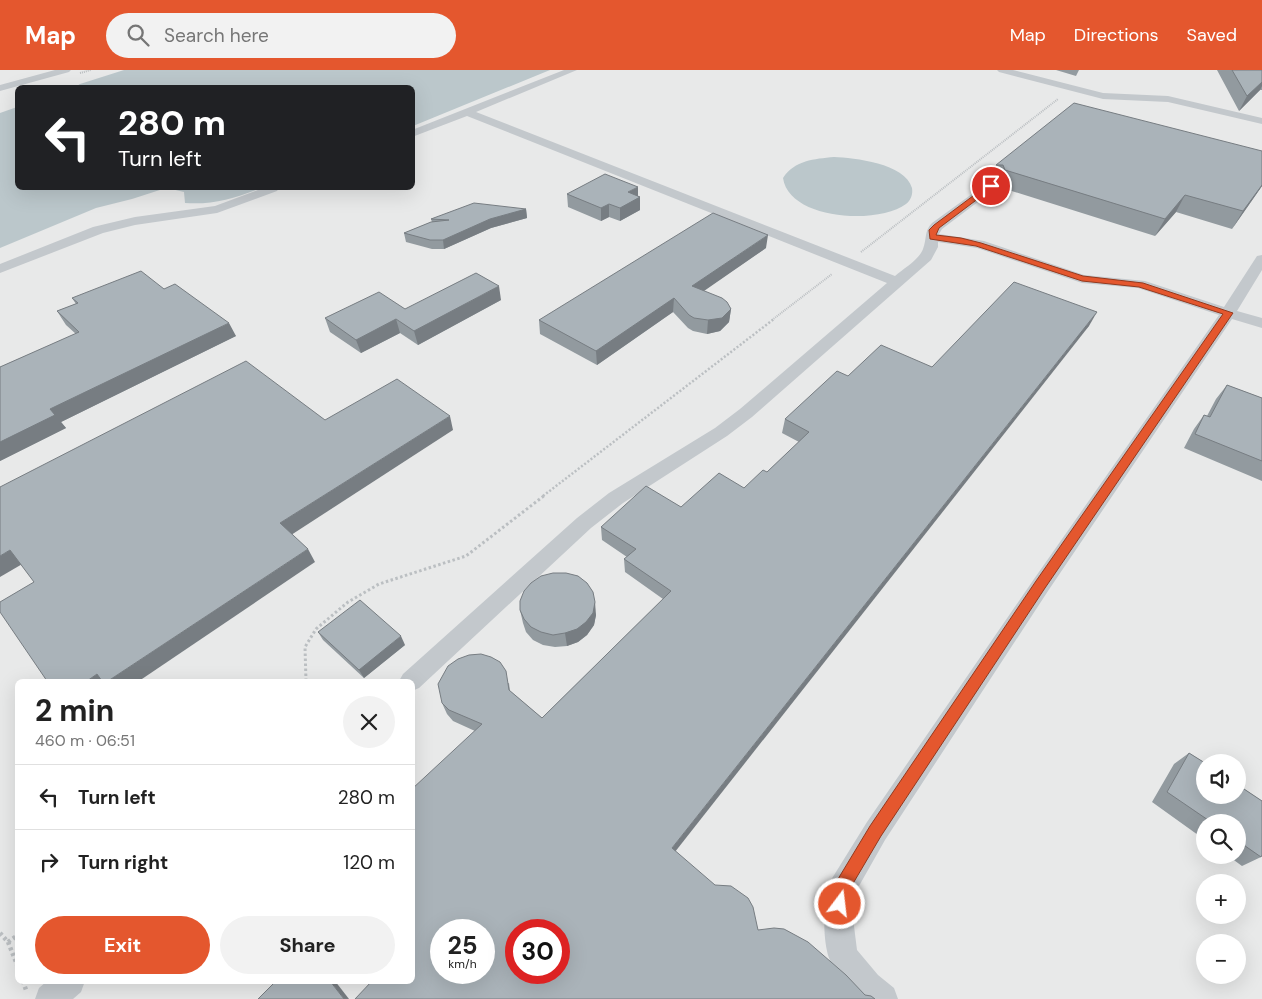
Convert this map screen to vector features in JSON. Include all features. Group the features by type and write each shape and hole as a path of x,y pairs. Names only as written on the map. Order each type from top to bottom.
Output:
{"street":[{"path":"0,88 66,70"},
{"path":"415,133 469,113 572,70"},
{"path":"1002,70 1109,97 1180,101 1262,120"},
{"path":"469,113 897,282"},
{"path":"413,679 584,523 616,498 740,418 926,257 931,248 933,230 991,186"},
{"path":"0,269 98,230 135,221 217,209 268,190"},
{"path":"932,237 979,244 1082,279 1140,284 1262,323"},
{"path":"883,999 867,986 843,956 839,918 840,890 876,831 1035,593 1228,313 1262,259"},
{"path":"50,999 67,984"}],"path":[{"path":"306,679 305,646 316,629 348,602 379,584 466,556 1072,88"},
{"path":"0,933 8,942 15,960"},
{"path":"8,942 15,937"}],"shaded area":[{"path":"0,70 1262,70 1262,999 0,999"},
{"path":"124,70 550,70 415,125 415,85 78,85"},
{"path":"15,108 15,190 160,190 96,208 0,248 0,113"},
{"path":"834,157 866,161 890,167 900,173 912,188 910,199 906,204 893,211 876,215 836,215 801,203 789,192 783,178 793,167 812,160"},
{"path":"176,190 256,190 224,200 205,203 185,203 184,192"}],"building":[{"path":"1232,70 1262,70 1262,82 1247,96"},
{"path":"1074,103 1262,151 1262,185 1243,211 1185,195 1165,219 1005,170 1003,165 996,165"},
{"path":"605,174 638,187 628,192 640,197 620,208 609,204 601,208 567,194"},
{"path":"474,203 526,209 490,219 443,240 430,240 404,233 431,222 449,220 431,219"},
{"path":"713,213 768,235 692,286 722,298 727,302 731,309 722,318 708,320 694,318 674,298 596,351 539,320"},
{"path":"141,271 164,289 175,284 229,323 50,409 55,415 0,442 0,367 79,332 57,311 78,303 72,298"},
{"path":"476,273 499,286 414,331 396,319 356,340 325,318 379,292 405,309"},
{"path":"1014,282 1097,312 672,848 715,885 731,886 748,898 753,907 758,930 784,929 808,942 846,975 865,995 875,999 355,999 369,984 415,984 415,786 482,724 449,710 442,703 438,684 448,666 458,659 469,655 481,654 491,657 500,662 506,671 509,690 542,718 671,591 624,559 636,549 601,527 646,486 681,507 719,473 744,488 763,470 767,472 809,432 785,419 837,371 848,376 881,345 932,367"},
{"path":"246,361 325,420 397,379 450,416 280,523 308,549 111,679 101,679 97,674 90,679 46,679 0,612 0,602 34,582 10,550 0,556 0,487"},
{"path":"1227,385 1262,398 1262,461 1195,434 1204,415 1210,417"},
{"path":"553,573 566,573 578,576 587,583 593,592 595,602 593,613 586,622 577,629 553,635 531,627 524,619 520,610 520,601 524,591 531,583 541,576"},
{"path":"360,600 401,636 359,670 318,632"},
{"path":"1189,753 1196,757 1196,804 1246,804 1246,790 1262,801 1261,857 1246,847 1246,814 1199,814 1167,792"},
{"path":"273,984 332,984 344,999 258,999"}],"route":[{"path":"840,904 840,890 876,831 1040,585 1228,313 1140,284 1082,279 979,244 932,237 933,230 937,226 966,202 977,197 991,186"}]}
